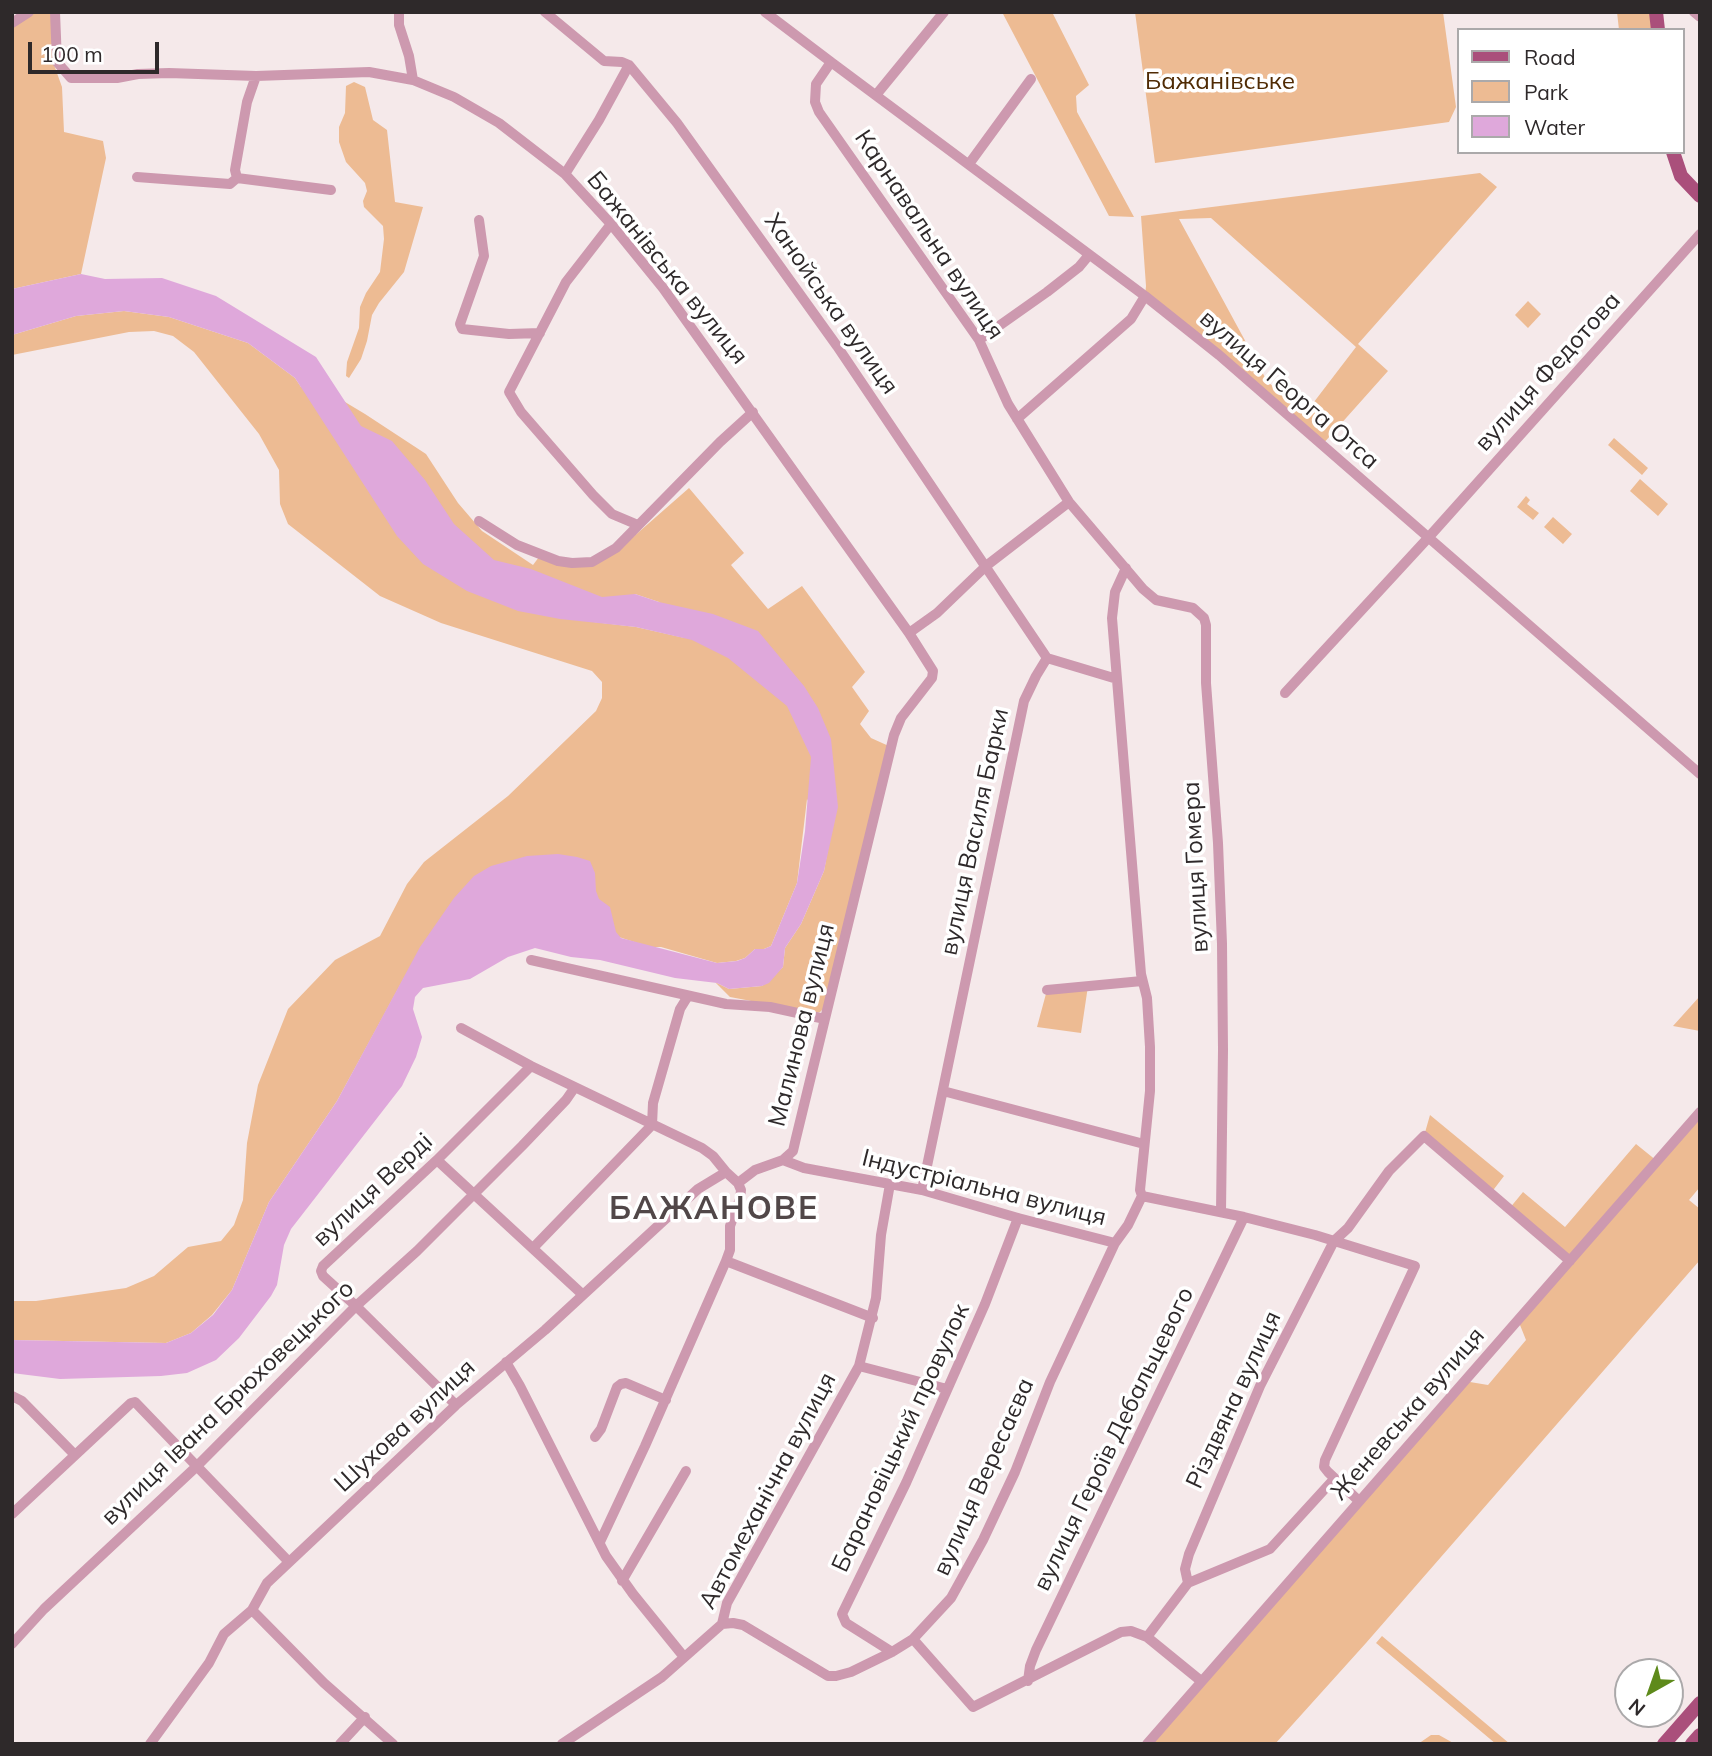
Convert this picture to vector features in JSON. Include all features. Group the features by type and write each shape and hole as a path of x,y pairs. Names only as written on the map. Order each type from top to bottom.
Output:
{"main road":[{"path":"1674,154 1681,176 1700,196"},
{"path":"1664,1744 1700,1703"},
{"path":"1692,1744 1700,1735"}],"street":[{"path":"12,23 29,12"},
{"name":"Бажанівська вулиця","path":"55,12 58,62 71,78 117,78 169,72 256,76 369,72 413,80 477,109 499,123 565,174 663,288 909,633"},
{"path":"399,12 399,25 413,80"},
{"path":"545,12 604,61 629,65 600,120 565,174"},
{"path":"765,12 831,62"},
{"path":"876,95 944,12"},
{"path":"1694,12 1700,17"},
{"name":"вулиця Георга Отса","path":"831,62 1145,296 1219,355 1700,774"},
{"name":"Карнавальна вулиця","path":"831,62 816,84 815,102 818,112 979,340 1007,404 1069,502"},
{"name":"Ханойська вулиця","path":"629,65 677,123 837,346 1047,658"},
{"path":"237,178 235,170 247,102 256,76"},
{"path":"969,164 1031,79"},
{"path":"137,177 230,184 237,178 331,190"},
{"path":"480,220 484,256 460,324 462,329 509,334 540,333"},
{"path":"611,225 566,282 510,388 511,397 593,495 612,513 638,525"},
{"name":"вулиця Федотова","path":"1285,693 1428,538 1700,234"},
{"path":"979,340 1048,292 1079,267 1089,255"},
{"path":"1017,419 1122,328 1145,296"},
{"path":"479,522 517,545 558,561 572,564 592,562 616,548 753,412"},
{"path":"909,633 937,612 986,566 1069,502"},
{"name":"вулиця Гомера","path":"1069,502 1143,589 1156,600 1193,608 1200,612 1206,625 1207,713 1217,829 1222,944 1221,1212"},
{"name":"Індустріальна вулиця","path":"783,1160 804,1168 922,1190 1115,1242 1128,1225 1142,1196 1140,1190 1150,1091 1150,1047 1147,998 1142,981 1113,606 1115,592 1126,568"},
{"name":"Малинова вулиця","path":"738,1183 755,1170 783,1160 793,1150 894,735 901,718 932,678 933,671 909,633"},
{"path":"1047,658 1117,678"},
{"name":"вулиця Василя Барки","path":"922,1190 1024,701 1047,658"},
{"path":"531,960 726,1004 770,1007 825,1019"},
{"path":"1046,990 1142,981"},
{"path":"533,1248 652,1125 653,1103 680,1009 688,996"},
{"path":"461,1028 531,1066 702,1148 713,1156 738,1183 741,1190 730,1226 730,1250 726,1262 600,1542"},
{"name":"вулиця Верді","path":"456,1405 323,1276 321,1271 323,1266 437,1160 531,1066"},
{"name":"вулиця Івана Брюховецького","path":"12,1644 44,1609 196,1467 356,1306 475,1194 566,1100 575,1087"},
{"path":"943,1091 1144,1144"},
{"name":"Женевська вулиця","path":"1147,1744 1700,1112"},
{"name":"Різдвяна вулиця","path":"1188,1583 1185,1569 1189,1554 1260,1386 1334,1241 1348,1228 1389,1171 1424,1136 1570,1261"},
{"path":"437,1160 582,1294"},
{"name":"Шухова вулиця","path":"149,1744 209,1662 224,1634 252,1610 261,1591 289,1562 456,1405 698,1189 726,1172"},
{"name":"Автомеханічна вулиця","path":"562,1744 662,1677 722,1624 727,1603 859,1366 873,1318 881,1235 890,1184"},
{"path":"1142,1196 1244,1217 1415,1266 1325,1460 1324,1466 1334,1479 1359,1501"},
{"name":"вулиця Героїв Дебальцевого","path":"1028,1681 1036,1650 1244,1217"},
{"name":"Барановіцький провулок","path":"892,1653 846,1623 842,1614 877,1545 947,1389 1005,1258 1018,1218"},
{"name":"вулиця Вересаєва","path":"722,1624 743,1625 828,1676 851,1672 892,1653 913,1639 951,1598 978,1551 1015,1472 1050,1382 1115,1242"},
{"path":"726,1262 873,1318"},
{"path":"506,1362 606,1556 622,1581 684,1657"},
{"path":"859,1366 947,1389"},
{"path":"595,1437 601,1429 617,1387 621,1384 626,1383 666,1400"},
{"path":"12,1396 22,1401 75,1455"},
{"path":"12,1514 135,1402 289,1562"},
{"path":"622,1581 686,1471"},
{"path":"1147,1637 1188,1583 1270,1549 1334,1479"},
{"path":"252,1610 324,1683 393,1744"},
{"path":"913,1639 973,1707 1121,1632 1131,1631 1147,1637 1201,1681"},
{"path":"340,1744 365,1717"}],"green space":[{"path":"35,12 52,12 53,62 62,87 64,132 103,141 106,158 81,274 12,289 12,27"},
{"path":"1002,12 1052,12 1089,85 1076,96 1077,112 1134,217 1109,216"},
{"name":"Бажанівське","path":"1135,12 1443,12 1456,107 1449,122 1155,163"},
{"path":"1617,12 1650,12 1652,28 1619,28"},
{"path":"354,82 365,87 373,120 387,130 395,202 423,207 404,272 372,315 361,359 349,378 346,376 347,362 359,328 360,307 380,272 384,239 383,226 364,207 367,191 365,183 346,162 339,142 339,127 345,113 346,86"},
{"path":"1480,173 1497,187 1358,344 1388,371 1322,445 1145,296 1141,216","holes":["1211,218 1356,347 1304,415 1267,381 1179,219"]},
{"path":"1528,301 1541,314 1528,328 1515,315"},
{"path":"124,311 169,317 248,343 295,378 301,387 320,387 426,454 458,503 482,531 533,565 539,557 582,567 624,545 689,488 744,553 731,565 768,609 802,586 865,672 852,687 869,711 860,724 871,738 891,747 823,1009 820,1012 730,997 715,982 729,989 762,986 783,967 785,948 801,924 824,871 829,843 807,799 797,883 771,946 755,949 745,958 717,963 661,947 649,947 586,926 404,978 337,1101 269,1202 232,1290 212,1315 191,1333 166,1343 12,1340 12,1301 36,1301 126,1288 154,1276 188,1247 221,1241 234,1225 243,1200 247,1143 258,1085 288,1009 335,960 380,936 407,884 424,862 508,796 596,711 602,698 602,682 592,671 441,623 380,596 288,524 280,504 279,470 259,434 194,352 173,336 154,331 129,332 12,355 12,335 76,316","holes":["635,594 659,602 685,638 636,627 594,622"]},
{"path":"1614,438 1648,468 1642,475 1608,445"},
{"path":"1640,479 1668,504 1658,516 1630,491"},
{"path":"1526,496 1530,500 1527,504 1539,513 1533,520 1517,507"},
{"path":"1553,517 1572,534 1563,544 1544,527"},
{"path":"1088,986 1081,1033 1037,1027 1047,990"},
{"path":"1700,996 1700,1031 1673,1026"},
{"path":"1430,1115 1504,1176 1491,1193 1424,1136"},
{"path":"1700,1115 1700,1187 1689,1200 1700,1209 1700,1260 1366,1643 1275,1744 1147,1744 1464,1381 1488,1385 1526,1340 1518,1320 1570,1261 1509,1209 1523,1192 1565,1227 1636,1144 1657,1161"},
{"path":"1382,1636 1510,1744 1496,1744 1376,1643"},
{"path":"1431,1735 1439,1735 1455,1744 1418,1744"}],"water":[{"path":"81,274 105,279 162,278 216,296 316,357 361,426 392,441 425,480 454,524 494,560 531,569 602,597 635,594 713,614 758,631 804,686 818,708 831,739 838,807 824,871 801,924 785,948 783,967 769,983 729,989 717,983 675,978 535,948 508,957 470,979 423,988 415,997 413,1009 422,1037 402,1086 291,1229 284,1245 277,1285 239,1338 216,1360 187,1373 60,1379 12,1373 12,1340 166,1343 191,1333 213,1315 232,1290 269,1202 337,1101 420,947 454,898 474,876 491,866 527,856 558,854 590,861 599,899 610,907 616,932 621,938 717,963 737,961 755,949 771,946 797,883 805,831 811,757 787,706 728,658 692,640 636,627 560,619 518,611 467,591 423,564 397,536 295,378 248,343 169,317 124,311 76,316 12,335 12,289"}],"district":[{"name":"БАЖАНОВЕ","path":"714,1209"}]}
